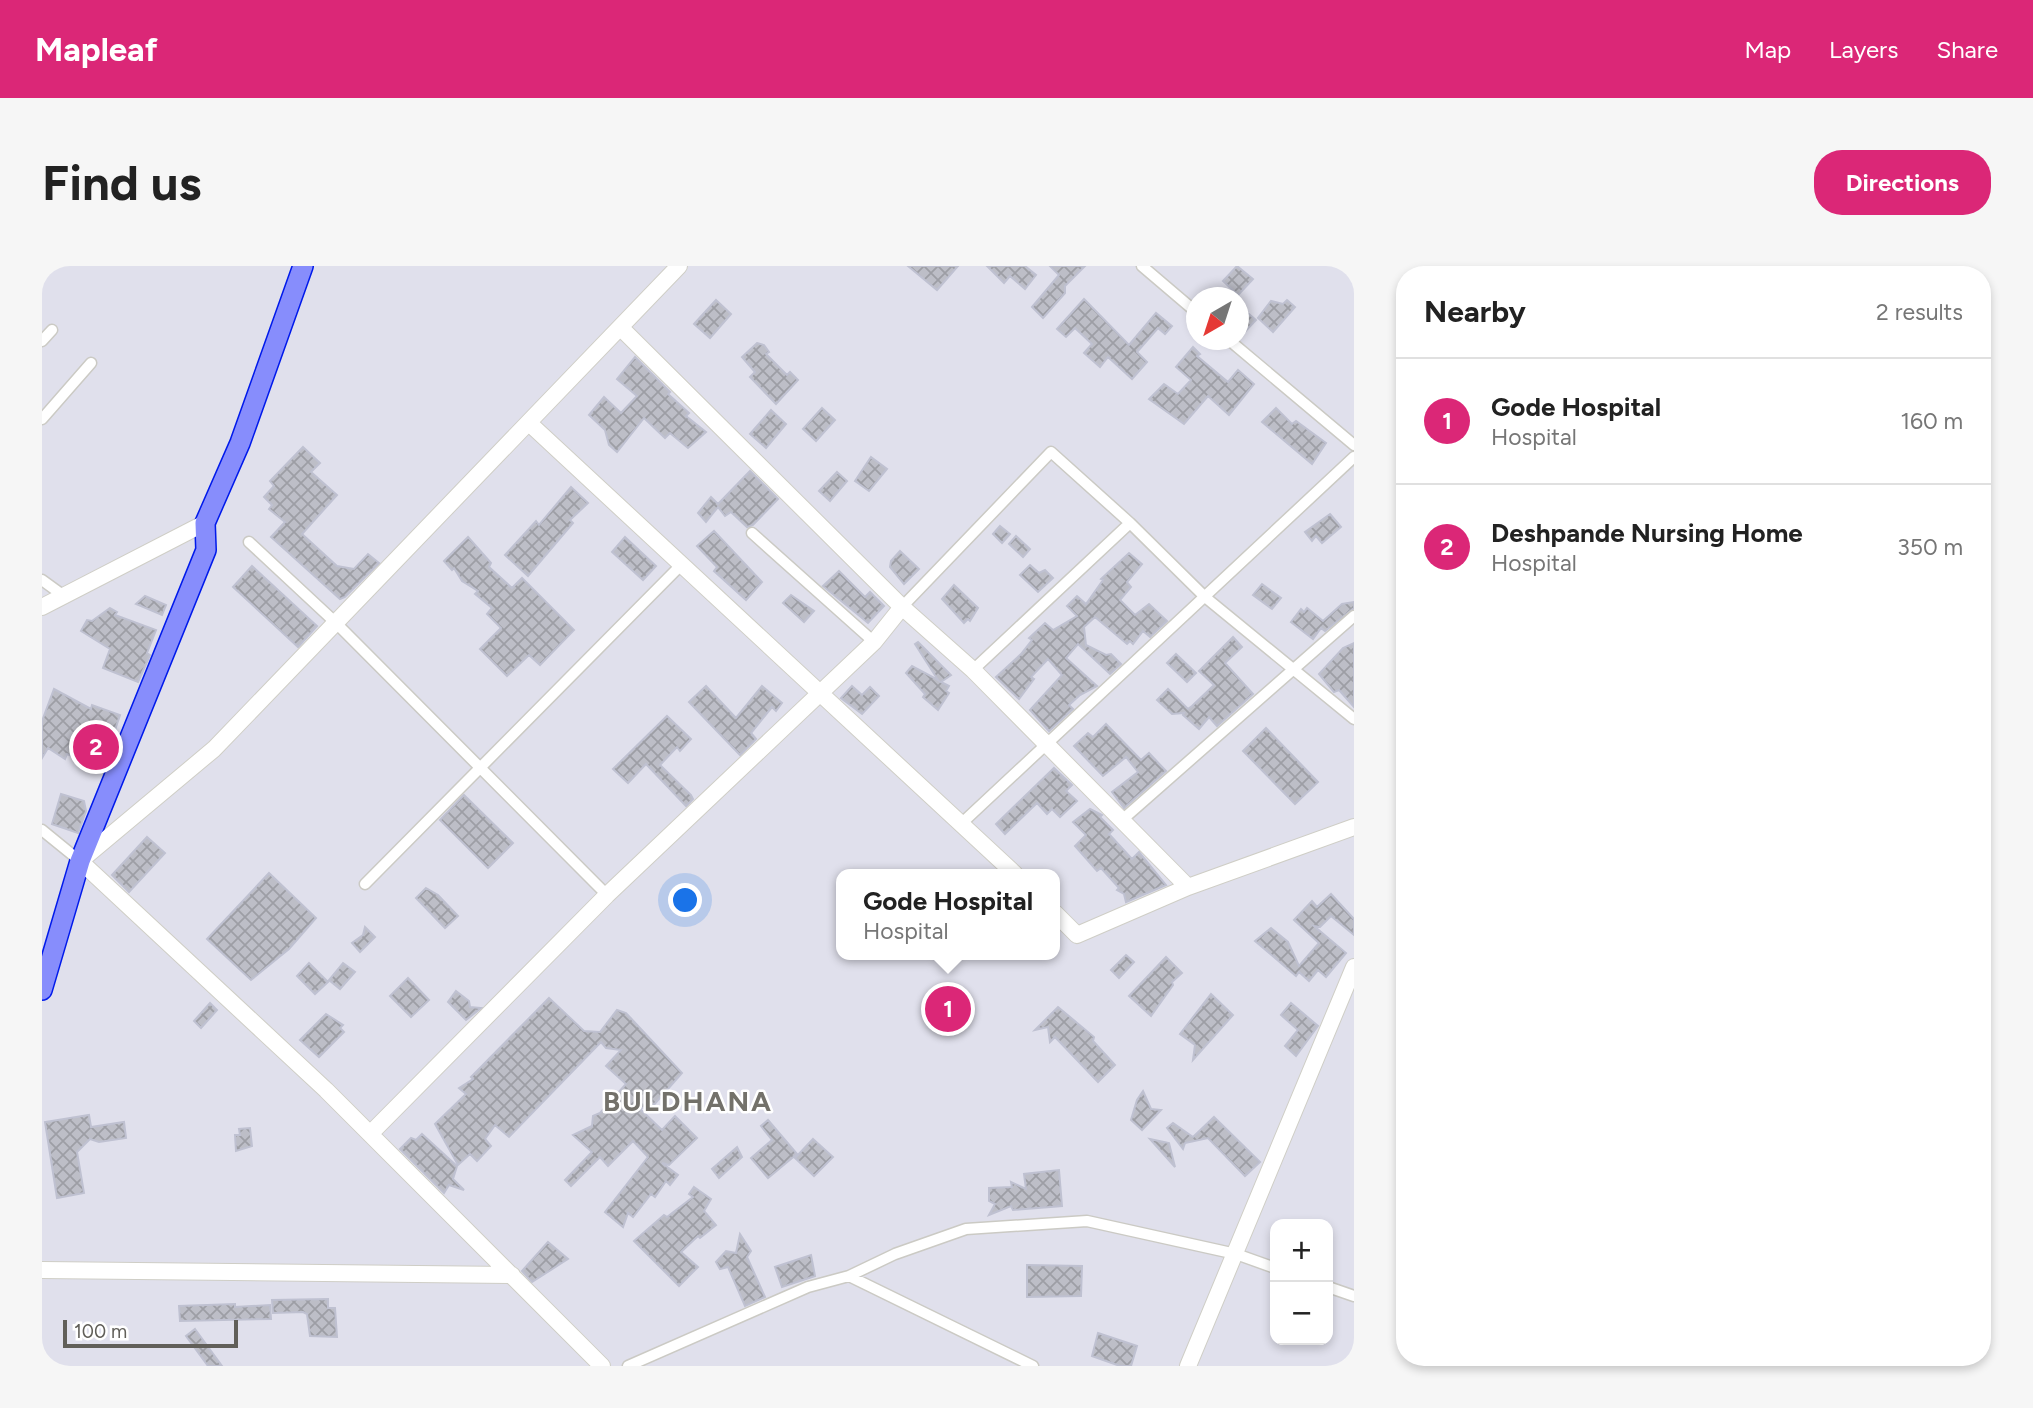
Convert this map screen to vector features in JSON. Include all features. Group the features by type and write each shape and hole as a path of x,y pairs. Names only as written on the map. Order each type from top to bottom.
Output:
{"highway":[{"path":"42,990 80,860 206,550 205,523 240,443 303,266"}],"street":[{"path":"80,860 214,749 679,266"},
{"path":"1142,266 1186,303"},
{"path":"621,328 902,607 973,670 1188,887"},
{"path":"42,341 52,330"},
{"path":"1241,350 1354,444"},
{"path":"42,419 91,363"},
{"path":"529,423 1010,869"},
{"path":"370,1134 607,895 874,642 902,607 1051,452 1130,523 1205,597 1354,719"},
{"path":"962,823 1354,457"},
{"path":"42,607 205,523"},
{"path":"973,670 1130,523"},
{"path":"752,533 874,642"},
{"path":"249,542 336,623 607,895"},
{"path":"365,884 683,563"},
{"path":"42,580 64,596"},
{"path":"1122,820 1354,616"},
{"path":"1060,918 1077,935 1188,887 1354,827"},
{"path":"42,830 80,860 370,1134 603,1366"},
{"path":"1188,1366 1354,967"},
{"path":"628,1366 808,1287 849,1276 895,1254 965,1229 1087,1221 1236,1254 1270,1266"},
{"path":"42,1270 512,1275"},
{"path":"849,1276 1033,1366"},
{"path":"1333,1289 1354,1296"}],"building":[{"path":"908,266 958,266 937,290"},
{"path":"987,266 1025,266 1036,275 1025,289 1010,276 1004,283"},
{"path":"1050,266 1085,266 1065,286 1065,293 1043,318 1032,307 1059,275"},
{"path":"1237,266 1253,279 1246,287 1229,287 1223,281"},
{"path":"1084,299 1129,345 1156,313 1172,326 1165,334 1158,328 1137,352 1147,362 1132,379 1108,357 1100,367 1084,353 1092,344 1075,328 1066,337 1057,329"},
{"path":"716,300 731,314 710,338 694,324"},
{"path":"1287,300 1295,307 1273,332 1258,318 1271,301 1283,304"},
{"path":"1249,314 1256,320 1249,327"},
{"path":"757,343 764,345 769,352 766,354 787,375 790,372 798,380 776,404 750,377 755,372 742,357"},
{"path":"1190,350 1196,350 1200,354 1197,356 1228,382 1238,370 1254,384 1229,415 1208,396 1184,424 1149,399 1164,384 1178,394 1191,380 1176,367"},
{"path":"635,357 689,413 686,416 706,432 688,448 670,433 665,438 644,418 617,452 609,445 605,430 589,415 604,397 621,413 637,396 617,379"},
{"path":"822,408 835,420 816,441 803,429"},
{"path":"1276,408 1292,424 1296,421 1326,443 1312,464 1262,422"},
{"path":"771,410 786,424 766,448 750,434"},
{"path":"303,447 320,463 311,472 337,495 302,534 337,566 354,569 368,554 379,563 340,599 271,537 285,522 269,509 272,505 264,497 274,486 270,481"},
{"path":"871,457 887,469 869,491 855,481"},
{"path":"750,471 778,499 753,525 747,527 731,512 725,516 718,507 706,522 698,513 711,497 718,504"},
{"path":"837,472 847,481 830,501 819,491"},
{"path":"571,487 588,503 570,520 573,523 528,576 505,555 536,521 539,525"},
{"path":"1330,514 1341,527 1322,543 1316,536 1312,541 1305,532"},
{"path":"1000,526 1010,534 1002,543 993,534"},
{"path":"714,531 762,582 746,600 714,571 717,567 697,546"},
{"path":"1016,536 1030,549 1023,557 1009,544"},
{"path":"468,537 491,563 489,567 512,588 522,578 574,630 540,665 529,655 507,676 480,649 501,628 487,614 492,608 475,594 478,591 462,581 454,568 452,570 444,561"},
{"path":"625,537 656,566 643,580 612,552"},
{"path":"900,551 919,569 904,584 890,567 891,561"},
{"path":"1129,553 1142,564 1127,582 1131,587 1120,600 1135,615 1149,604 1167,621 1150,637 1143,631 1133,644 1130,641 1127,644 1095,617 1084,627 1086,645 1106,655 1111,654 1121,664 1110,674 1078,644 1066,658 1097,686 1069,705 1073,709 1049,731 1030,710 1062,675 1048,659 1031,677 1034,679 1019,699 996,677 1021,654 1032,640 1029,638 1045,623 1053,630 1077,616 1067,606 1077,596 1086,604 1103,580 1101,579"},
{"path":"1030,565 1039,573 1045,570 1053,578 1038,592 1020,575"},
{"path":"252,566 317,626 298,647 233,587"},
{"path":"839,571 865,597 870,592 884,606 868,623 823,586"},
{"path":"1262,584 1281,598 1272,609 1253,595"},
{"path":"954,585 978,608 970,621 968,619 964,623 942,599"},
{"path":"791,595 814,611 804,622 783,603"},
{"path":"145,596 166,605 162,615 136,604"},
{"path":"1354,602 1354,608 1325,631 1321,628 1313,639 1291,622 1301,609 1304,612 1307,608 1323,621 1342,604"},
{"path":"110,608 117,612 115,615 156,630 147,653 150,655 138,682 103,668 110,649 81,631 87,620 92,621"},
{"path":"1233,637 1242,647 1225,663 1253,694 1217,726 1209,717 1199,729 1184,713 1172,714 1157,700 1168,689 1188,709 1192,706 1214,685 1199,671"},
{"path":"918,642 951,675 941,682 949,686 946,691 949,693 938,710 923,697 925,694 906,673 912,666 938,680 915,644"},
{"path":"1354,643 1354,707 1339,690 1334,692 1319,674 1343,648"},
{"path":"1176,654 1196,673 1187,682 1167,663"},
{"path":"706,686 736,718 762,686 782,703 776,711 772,707 751,733 756,739 740,755 689,702"},
{"path":"852,686 862,695 870,687 879,696 862,714 841,698"},
{"path":"54,689 91,709 92,705 120,715 113,736 117,737 104,769 67,754 65,759 48,748 42,758 42,721"},
{"path":"667,716 691,739 680,751 677,747 660,765 691,795 693,799 686,806 646,764 628,783 613,769"},
{"path":"1106,724 1141,760 1149,753 1166,771 1124,808 1112,792 1138,772 1126,757 1103,776 1074,746 1088,733 1093,737"},
{"path":"1266,728 1318,782 1295,804 1243,751"},
{"path":"1054,768 1072,785 1066,791 1077,801 1060,817 1052,809 1047,814 1037,803 1005,834 996,824"},
{"path":"61,794 84,801 86,811 78,833 52,824"},
{"path":"464,795 513,843 488,868 440,820"},
{"path":"1090,809 1102,815 1100,817 1113,830 1109,834 1132,859 1139,852 1166,885 1126,902 1124,894 1117,890 1119,888 1101,868 1097,871 1075,846 1086,835 1073,822"},
{"path":"147,837 165,853 129,892 112,875"},
{"path":"269,873 316,918 289,949 251,980 207,939"},
{"path":"426,888 438,895 458,916 445,928 416,898"},
{"path":"1331,894 1354,919 1354,935 1331,916 1320,927 1314,926 1346,953 1326,977 1318,970 1309,981 1299,972 1296,976 1255,941 1271,928 1288,942 1299,966 1319,943 1294,920 1312,901 1317,907"},
{"path":"365,927 375,937 360,952 352,943 363,935"},
{"path":"1126,955 1134,962 1119,978 1111,970"},
{"path":"1166,957 1182,973 1172,982 1173,985 1151,1016 1129,996"},
{"path":"309,963 328,982 315,994 297,976"},
{"path":"343,963 355,972 340,989 329,980"},
{"path":"408,978 429,1000 411,1017 390,996"},
{"path":"456,991 469,1001 470,1007 481,1008 466,1020 448,1002"},
{"path":"1211,994 1233,1015 1193,1060 1195,1045 1180,1034"},
{"path":"549,998 584,1031 600,1032 617,1010 626,1013 682,1073 652,1107 639,1108 662,1130 675,1116 697,1138 669,1165 662,1163 678,1175 670,1185 666,1181 655,1197 651,1194 633,1217 628,1213 623,1227 605,1212 648,1157 633,1141 608,1166 600,1157 571,1186 565,1180 592,1152 573,1135 592,1126 593,1116 600,1113 626,1084 606,1066 621,1050 606,1048 601,1042 509,1137 495,1125 485,1139 491,1146 477,1161 470,1154 458,1165 435,1124 466,1094 459,1088 473,1079 471,1077"},
{"path":"210,1003 217,1010 201,1028 194,1021"},
{"path":"1291,1003 1318,1026 1296,1056 1285,1046 1298,1030 1281,1015"},
{"path":"1058,1007 1094,1037 1093,1041 1115,1065 1098,1082 1055,1037 1050,1042 1048,1027 1035,1030"},
{"path":"326,1014 343,1025 340,1028 344,1032 319,1057 300,1040"},
{"path":"1143,1091 1151,1109 1161,1110 1142,1130 1131,1120 1137,1100"},
{"path":"89,1115 91,1127 124,1122 126,1138 99,1142 90,1139 77,1152 84,1193 57,1198 45,1122"},
{"path":"1214,1117 1260,1162 1245,1176 1208,1138 1185,1143 1183,1149 1167,1128 1173,1123 1193,1137"},
{"path":"768,1120 797,1154 768,1178 751,1158 772,1140 761,1126"},
{"path":"250,1128 252,1146 236,1151 235,1135 240,1135 239,1129"},
{"path":"422,1134 457,1166 453,1179 464,1190 449,1185 444,1193 400,1149 411,1138 416,1140"},
{"path":"813,1139 833,1157 814,1176 795,1158"},
{"path":"1150,1139 1169,1143 1175,1167"},
{"path":"737,1147 742,1157 719,1178 712,1169"},
{"path":"1059,1170 1062,1206 1013,1210 1011,1206 989,1215 995,1204 989,1201 989,1188 1012,1187 1011,1182 1026,1189 1024,1174"},
{"path":"694,1187 711,1199 704,1211 716,1225 700,1238 698,1236 681,1252 698,1267 679,1286 634,1241 664,1215 667,1217 693,1197 689,1194"},
{"path":"740,1234 751,1251 747,1257 765,1297 745,1306 728,1267 720,1269 716,1262 726,1251 736,1253"},
{"path":"548,1242 568,1259 532,1282 522,1271"},
{"path":"811,1255 815,1276 782,1287 775,1267"},
{"path":"1027,1265 1082,1266 1081,1296 1027,1297"},
{"path":"328,1299 328,1308 335,1308 337,1337 310,1336 307,1314 303,1312 273,1313 272,1300"},
{"path":"235,1304 235,1307 270,1305 271,1319 180,1321 179,1306"},
{"path":"195,1329 222,1366 208,1366 186,1336"},
{"path":"1098,1333 1137,1346 1131,1366 1120,1366 1092,1356"}],"place":[{"name":"Deshpande Nursing Home","path":"96,747"},
{"name":"Gode Hospital","path":"948,1009"}],"district":[{"name":"BULDHANA","path":"688,1101"}]}
